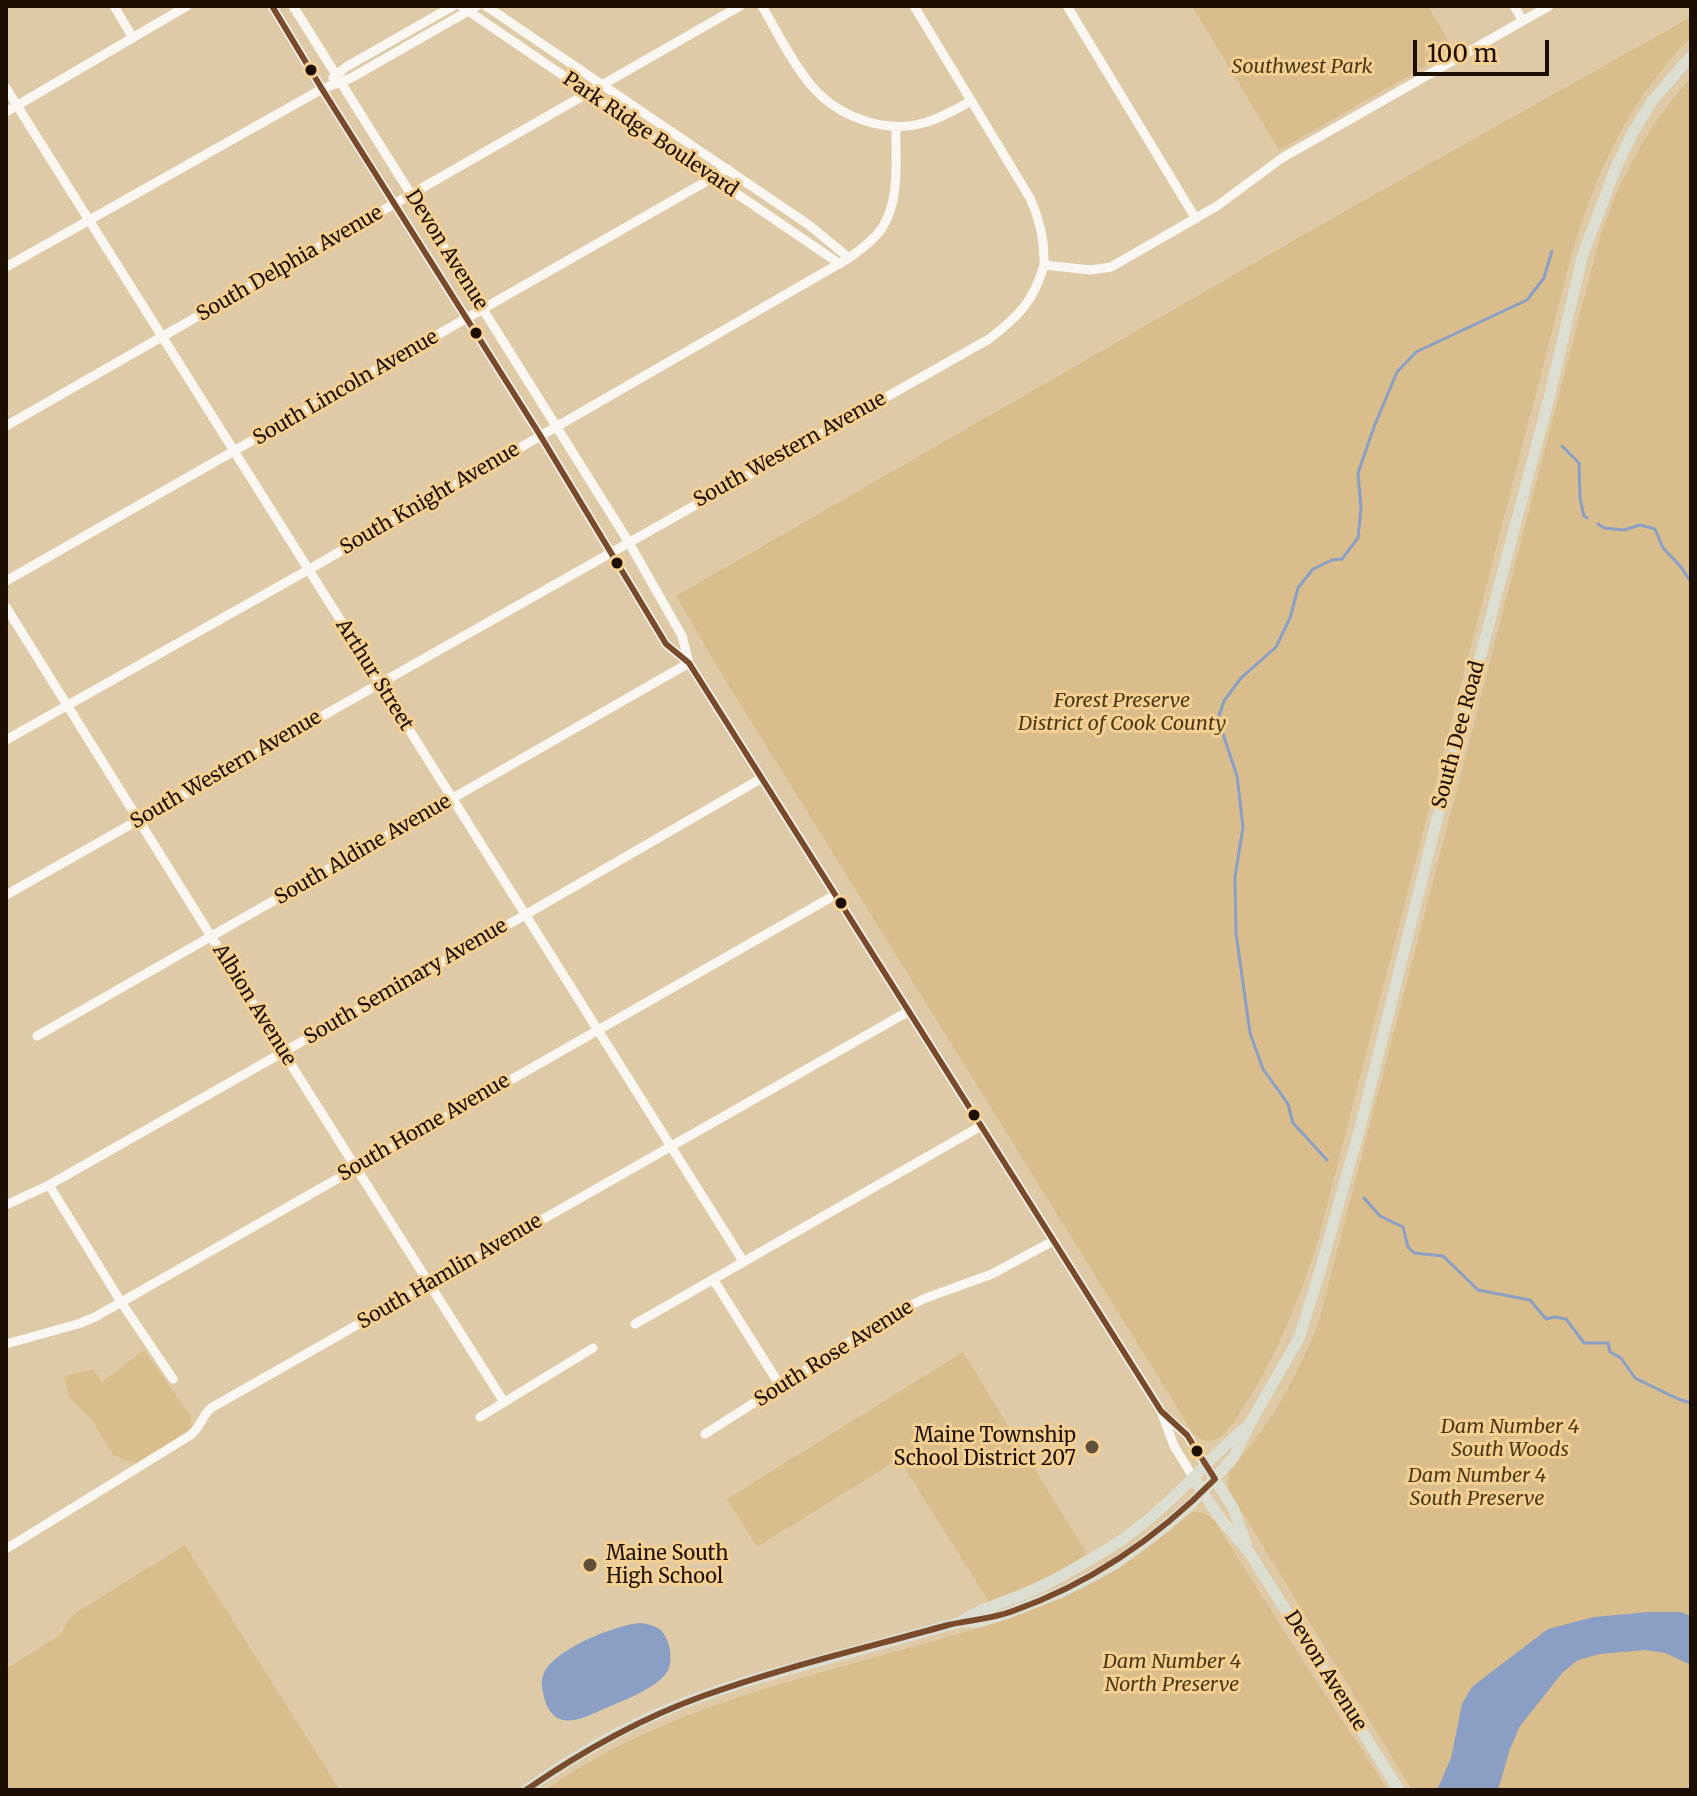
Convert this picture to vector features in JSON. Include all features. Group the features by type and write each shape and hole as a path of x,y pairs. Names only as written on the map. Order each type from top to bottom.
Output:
{"main road":[{"name":"South Dee Road","path":"526,1790 581,1753 669,1709 749,1681 961,1622 978,1622 1006,1614 1086,1580 1138,1548 1185,1510 1234,1457 1299,1338 1320,1271 1548,402 1583,254 1633,132 1653,100 1691,56"},
{"name":"South Dee Road","path":"961,1622 976,1611 1035,1590 1106,1550 1143,1524 1226,1443 1249,1425"},
{"name":"Devon Avenue","path":"1205,1464 1233,1508 1249,1552"},
{"name":"Devon Avenue","path":"1193,1477 1219,1517 1249,1552 1399,1790"}],"street":[{"path":"114,6 133,38"},
{"path":"6,112 187,6"},
{"name":"Devon Avenue","path":"272,6 540,435 666,644 689,663"},
{"name":"Devon Avenue","path":"293,6 628,541 682,636 689,663 1161,1411 1174,1446 1193,1477"},
{"path":"6,267 322,89 338,79 346,67 453,6"},
{"name":"Park Ridge Boulevard","path":"486,6 816,230 845,261"},
{"name":"South Delphia Avenue","path":"6,426 740,6"},
{"path":"762,6 808,82 828,102 850,115 896,126 925,123 971,101"},
{"path":"914,6 1030,198 1038,215 1045,247 1044,265 1100,270 1119,263 1196,219 1282,158 1549,6"},
{"path":"1067,6 1196,219"},
{"path":"1514,6 1523,21"},
{"path":"338,79 351,78 469,8"},
{"name":"Park Ridge Boulevard","path":"469,8 713,178 845,261"},
{"name":"Arthur Street","path":"6,88 743,1261"},
{"name":"South Knight Avenue","path":"6,740 845,261 872,239 888,216 893,200 896,126"},
{"name":"South Lincoln Avenue","path":"6,581 728,169"},
{"name":"South Western Avenue","path":"6,895 989,339 1026,306 1034,294 1044,265"},
{"name":"Albion Avenue","path":"6,607 504,1402"},
{"name":"South Aldine Avenue","path":"37,1036 689,663"},
{"name":"South Seminary Avenue","path":"6,1205 49,1185 762,778"},
{"name":"South Home Avenue","path":"6,1344 86,1321 835,895"},
{"name":"South Hamlin Avenue","path":"6,1549 196,1431 211,1408 909,1011"},
{"path":"635,1324 981,1126"},
{"path":"49,1185 173,1379"},
{"name":"South Rose Avenue","path":"705,1434 898,1311 992,1274 1053,1241"},
{"path":"713,1279 781,1387"},
{"path":"480,1417 593,1348"},
{"name":"Devon Avenue","path":"1161,1411 1187,1435 1205,1464"}],"green space":[{"name":"Southwest Park","path":"1192,6 1428,6 1454,50 1279,150"},
{"name":"Forest Preserve District of Cook County","path":"1691,17 1691,37 1649,86 1604,164 1572,253 1311,1262 1286,1327 1255,1388 1223,1435 1215,1440 1203,1440 1193,1433 676,596 1324,223"},
{"name":"Dam Number 4 South Woods","path":"1691,78 1691,1790 1412,1790 1228,1489 1229,1473 1282,1399 1319,1321 1599,241 1615,197 1636,154 1661,114"},
{"path":"144,1350 190,1415 192,1429 137,1464 113,1455 92,1420 70,1398 64,1376 93,1369 102,1382"},
{"path":"963,1352 1087,1554 1051,1575 989,1602 899,1459 757,1547 727,1499"},
{"name":"Dam Number 4 North Preserve","path":"1192,1512 1204,1513 1214,1520 1388,1790 546,1790 589,1762 680,1718 776,1685 984,1626 1063,1597 1126,1563"},
{"path":"185,1545 340,1790 6,1790 6,1669 60,1635 77,1612"}],"water":[{"path":"1681,1612 1691,1616 1691,1665 1665,1653 1645,1650 1600,1654 1578,1660 1563,1672 1520,1726 1498,1790 1437,1790 1451,1758 1462,1704 1472,1687 1548,1629 1594,1617"},
{"path":"640,1623 658,1628 668,1642 670,1665 661,1679 635,1695 580,1719 565,1720 552,1714 542,1685 544,1673 550,1664 587,1640 616,1628"}],"waterway":[{"path":"1327,1160 1293,1123 1288,1104 1263,1069 1250,1033 1236,933 1235,877 1243,827 1237,776 1218,719 1224,701 1241,678 1276,647 1290,618 1298,588 1313,569 1342,559 1358,538 1361,508 1358,473 1397,372 1416,352 1527,300 1544,278 1552,251"},
{"path":"1562,446 1579,463 1580,498 1587,518"},
{"path":"1598,524 1604,528 1624,530 1640,525 1655,529 1663,548 1691,582"},
{"path":"1364,1198 1380,1216 1403,1227 1408,1247 1414,1253 1443,1256 1478,1290 1530,1300 1546,1319 1566,1319 1584,1343 1608,1343 1610,1352 1621,1358 1635,1378 1691,1403"}],"transit line":[{"path":"272,6 540,435 666,644 689,663 1161,1411 1187,1435 1215,1479 1170,1521 1122,1557 1042,1600 1005,1614 948,1625 825,1658 703,1696 611,1737 526,1790"}],"place":[{"name":"Maine Township School District 207","path":"1092,1447"},
{"name":"Maine South High School","path":"590,1565"}],"park label":[{"name":"Dam Number 4 South Preserve","path":"1477,1488"}]}
